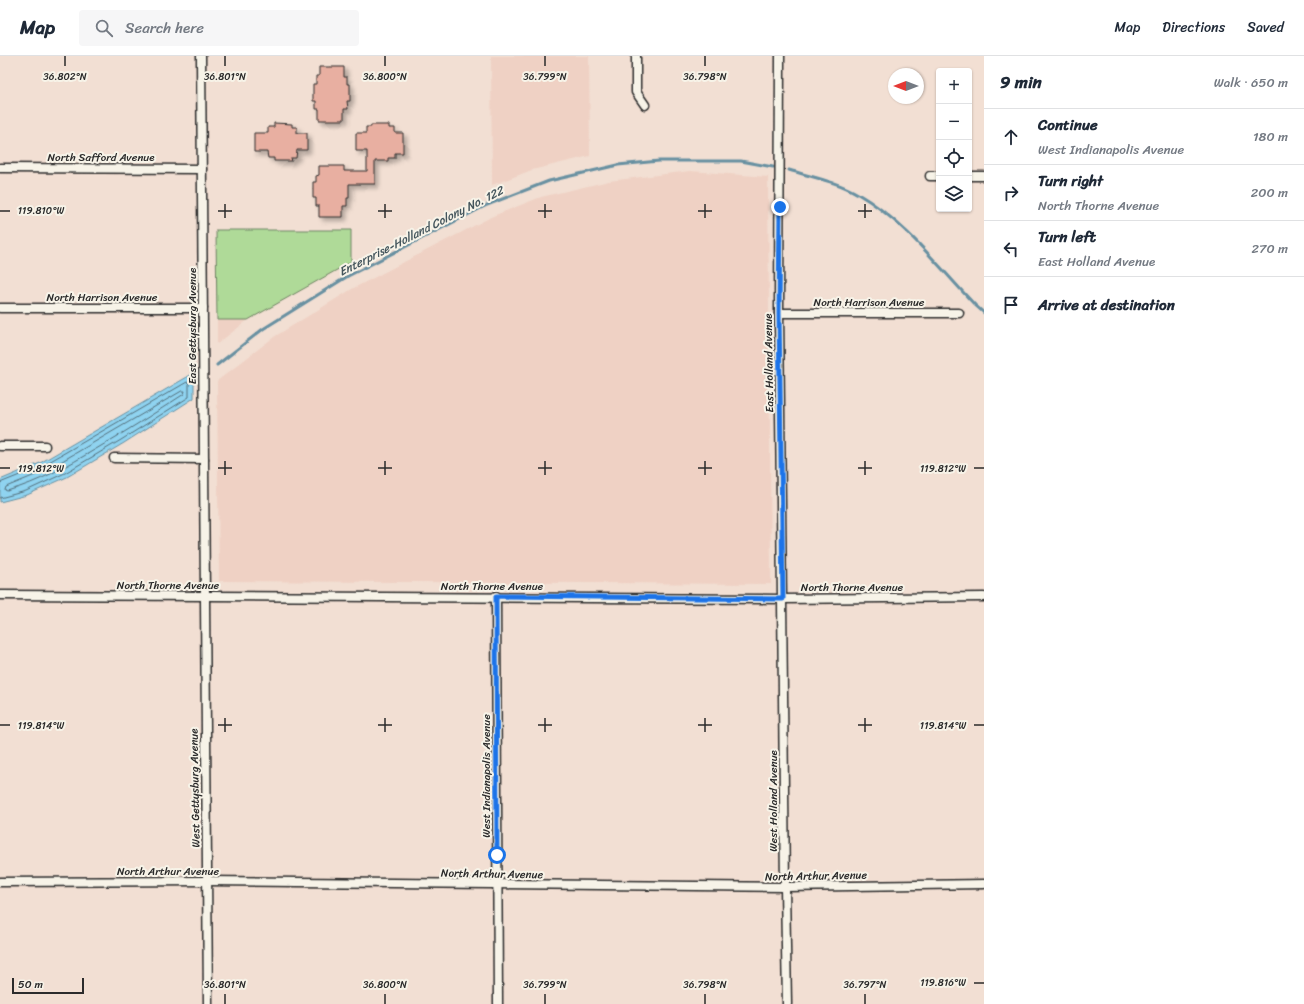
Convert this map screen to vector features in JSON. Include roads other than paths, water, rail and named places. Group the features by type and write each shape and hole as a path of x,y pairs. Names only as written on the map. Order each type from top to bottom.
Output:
{"street":[{"name":"East Gettysburg Avenue","path":"201,56 204,596"},
{"path":"636,56 636,92 645,105"},
{"name":"East Holland Avenue","path":"780,56 779,313 783,599"},
{"name":"North Safford Avenue","path":"0,168 202,169"},
{"path":"930,176 936,176"},
{"path":"972,176 984,176"},
{"name":"North Harrison Avenue","path":"0,308 203,308"},
{"name":"North Harrison Avenue","path":"779,313 959,313"},
{"path":"0,446 46,446"},
{"path":"114,458 204,459"},
{"name":"North Thorne Avenue","path":"0,595 496,596 783,599 984,597"},
{"name":"West Gettysburg Avenue","path":"204,596 208,1004"},
{"name":"West Indianapolis Avenue","path":"496,596 498,1004"},
{"name":"West Holland Avenue","path":"783,599 787,1004"},
{"name":"North Arthur Avenue","path":"0,882 208,882 785,887 984,884"}],"water":[{"path":"194,373 194,398 124,443 67,477 27,495 0,502 0,480 40,463"}],"waterway":[{"name":"Enterprise-Holland Colony No. 122","path":"217,365 263,329 348,276 487,205 549,181 618,165 659,161 741,161 773,167"},
{"name":"Enterprise-Holland Colony No. 122","path":"789,170 842,186 875,205 906,231 984,313"}]}
